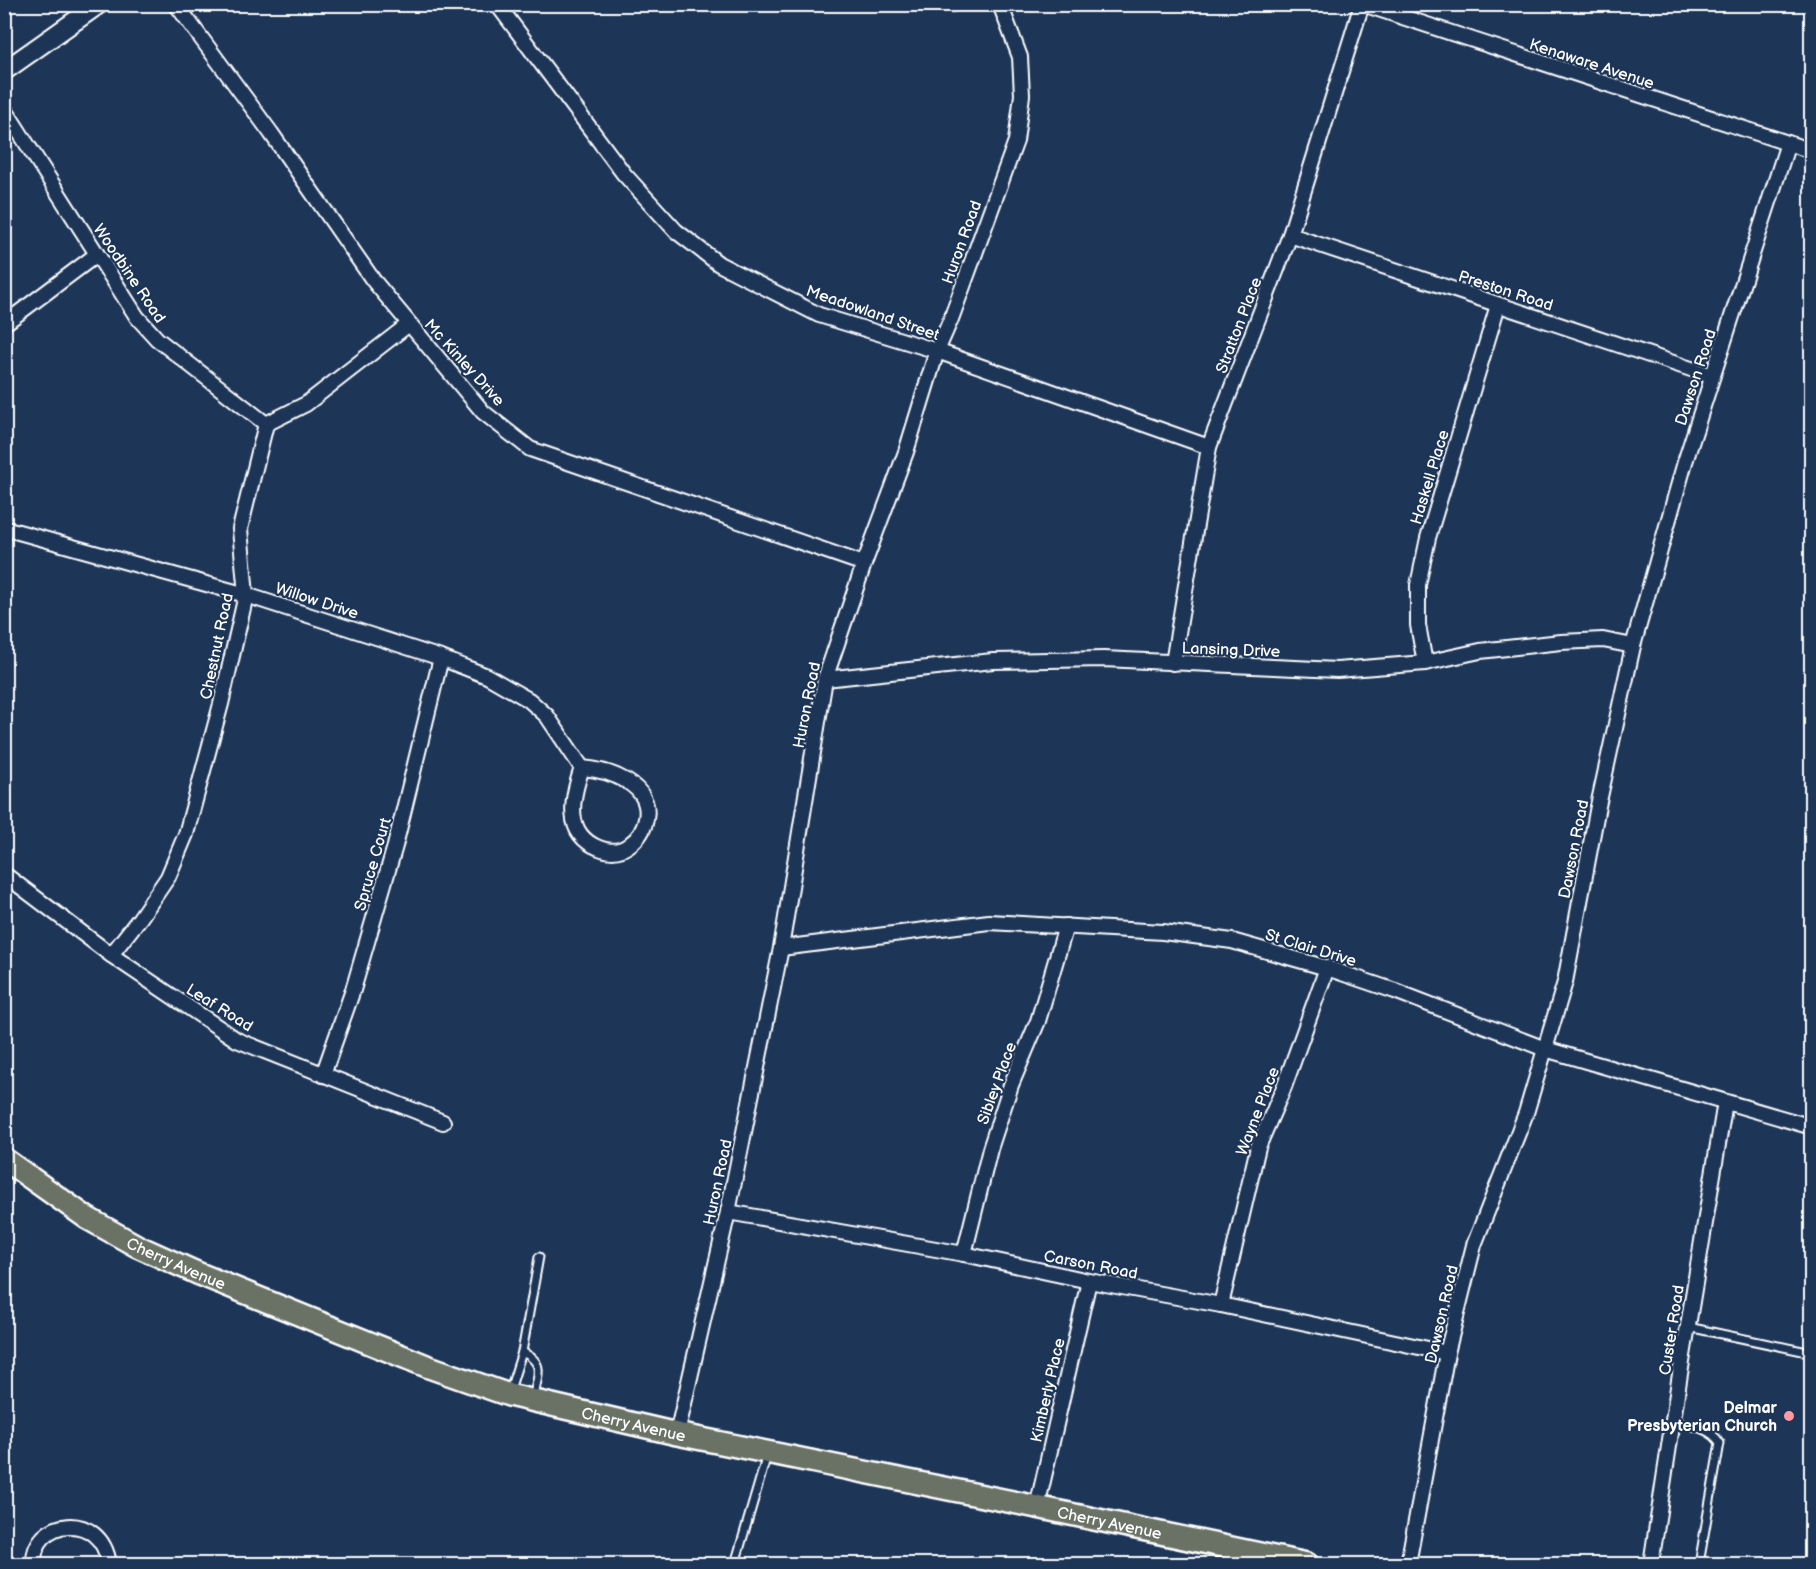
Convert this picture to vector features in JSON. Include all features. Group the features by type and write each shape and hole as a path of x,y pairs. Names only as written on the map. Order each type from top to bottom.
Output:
{"main road":[{"path":"4,71 99,4"},
{"name":"Cherry Avenue","path":"4,1159 87,1218 137,1246 197,1273 429,1367 509,1395 677,1434 1307,1564"}],"street":[{"name":"Mc Kinley Drive","path":"176,4 271,133 373,280 483,412 530,449 864,564"},
{"name":"Meadowland Street","path":"497,4 624,174 676,231 719,264 819,315 937,351 1209,447"},
{"path":"923,4 952,4"},
{"name":"Huron Road","path":"677,1434 728,1212 781,948 825,679 864,564 906,452 937,351 951,319 1016,141 1022,95 1020,57 1000,4"},
{"name":"Kenaware Avenue","path":"1363,4 1812,151"},
{"name":"Stratton Place","path":"1173,663 1209,447 1290,235 1363,4"},
{"name":"Woodbine Road","path":"4,108 137,317 157,339 266,424"},
{"name":"Dawson Road","path":"1408,1564 1447,1353 1474,1245 1526,1113 1565,982 1598,806 1633,646 1685,462 1788,143"},
{"name":"Preston Road","path":"1290,235 1712,376"},
{"path":"4,324 96,255"},
{"name":"Haskell Place","path":"1425,663 1418,625 1418,585 1428,538 1498,305"},
{"path":"266,424 306,404 409,324"},
{"name":"Chestnut Road","path":"111,955 168,877 186,834 221,704 246,595 240,530 266,424"},
{"name":"Willow Drive","path":"4,528 246,595 441,658 487,676 529,700 547,716 582,768"},
{"name":"Lansing Drive","path":"825,679 993,661 1104,659 1338,670 1425,663 1480,651 1561,642 1603,640 1633,646"},
{"name":"Spruce Court","path":"323,1075 353,990 394,846 441,658"},
{"path":"582,768 597,770 631,784 639,790 645,800 647,813 645,826 640,836 628,847 615,851 602,850 587,843 578,833 573,814 575,789 582,768"},
{"name":"Leaf Road","path":"4,874 111,955 237,1040 442,1122"},
{"name":"St Clair Drive","path":"781,948 989,922 1163,932 1232,941 1327,968 1395,991 1545,1049 1812,1127"},
{"name":"Sibley Place","path":"964,1254 990,1149 1011,1085 1038,1021 1066,926"},
{"name":"Wayne Place","path":"1221,1305 1257,1148 1284,1087 1327,968"},
{"name":"Custer Road","path":"1651,1564 1725,1102"},
{"name":"Carson Road","path":"728,1212 964,1254 1447,1353"},
{"name":"Kimberly Place","path":"1037,1507 1089,1281"},
{"path":"34,1564 38,1547 45,1537 55,1529 68,1526 80,1527 97,1536 107,1552 109,1564"}],"lane":[{"path":"509,1395 522,1352 539,1257"},
{"path":"1688,1327 1812,1353"},
{"path":"522,1352 534,1358 538,1364 539,1370 532,1401"},
{"path":"1673,1422 1708,1430 1716,1436 1720,1443 1699,1564"},
{"path":"735,1564 768,1452"}],"place":[{"name":"Delmar Presbyterian Church","path":"1789,1416"}]}
